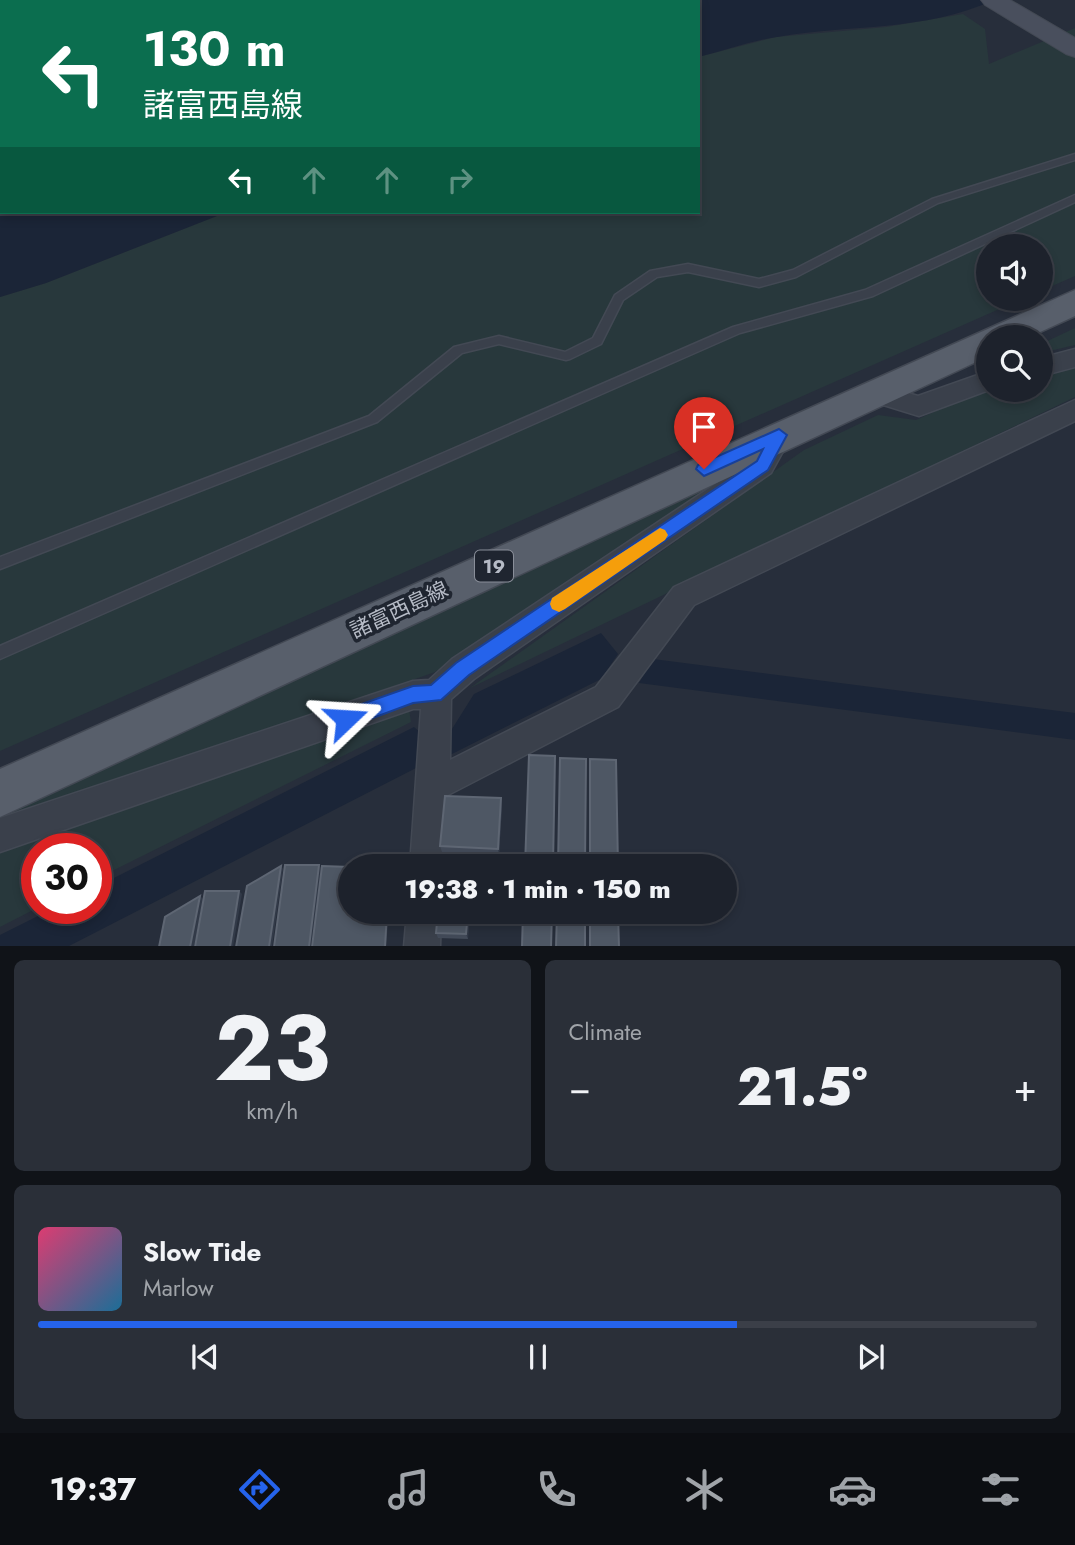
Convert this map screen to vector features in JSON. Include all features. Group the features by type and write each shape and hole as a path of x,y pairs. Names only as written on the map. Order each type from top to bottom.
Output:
{"main road":[{"path":"993,0 1075,50"},
{"path":"1024,325 1075,302"},
{"name":"諸富西島線","path":"0,793 976,347"}],"street":[{"path":"1053,364 1075,358"},
{"path":"873,393 919,406 976,385"},
{"path":"434,772 607,697 684,596 1075,410"},
{"path":"428,854 436,710 463,669 762,466 779,435"},
{"path":"0,835 413,695 436,710"},
{"path":"422,946 423,924"}],"lane":[{"path":"0,563 373,419 458,350 499,340 566,356 597,341 619,298 654,274 688,268 759,282 796,273 934,201 1075,158"},
{"path":"0,653 737,330 869,293 1075,198"}],"shaded area":[{"path":"963,14 985,29 989,64 1075,28 1075,276 1053,286 1053,234 976,234 976,311 995,311 0,751 0,297 46,283 222,214 700,214 700,56 776,37 886,27"},
{"path":"1075,328 1075,345 1053,350 1053,338"},
{"path":"1075,367 1075,397 470,688 804,450 878,415 916,420 976,393 976,402 1053,402 1053,372"},
{"path":"740,472 435,672 0,824 0,817"},
{"path":"409,709 411,722 112,871 112,833 57,833"},
{"path":"21,846 21,916 0,927 0,853"}],"water":[{"path":"700,0 994,0 967,10 914,22 805,33 757,41 700,56"},
{"path":"0,214 222,214 46,283 0,297"},
{"path":"601,633 618,654 601,679 450,755 448,748 418,767 112,924 112,879 414,727 425,737 452,729 474,694"},
{"path":"653,659 1075,713 1075,740 639,683"},
{"path":"22,924 112,924 69,946 0,946 0,935"}],"building":[{"path":"529,755 555,756 553,854 525,854"},
{"path":"560,758 586,759 585,854 558,854"},
{"path":"590,759 616,760 618,854 590,854"},
{"path":"445,796 501,798 498,849 440,846"},
{"path":"285,865 319,865 309,946 274,946"},
{"path":"281,866 269,946 236,946 247,886"},
{"path":"322,866 338,867 338,924 386,924 385,946 312,946"},
{"path":"205,891 239,891 230,946 195,946"},
{"path":"200,896 190,946 159,946 165,917"},
{"path":"437,924 467,924 466,934 436,933"},
{"path":"523,924 552,924 551,946 522,946"},
{"path":"557,924 585,924 585,946 556,946"},
{"path":"590,924 618,924 619,946 590,946"}],"slow traffic":[{"path":"559,604 660,535"}],"route":[{"path":"346,719 413,695 435,694 463,669 762,466 779,435 704,469"}]}
